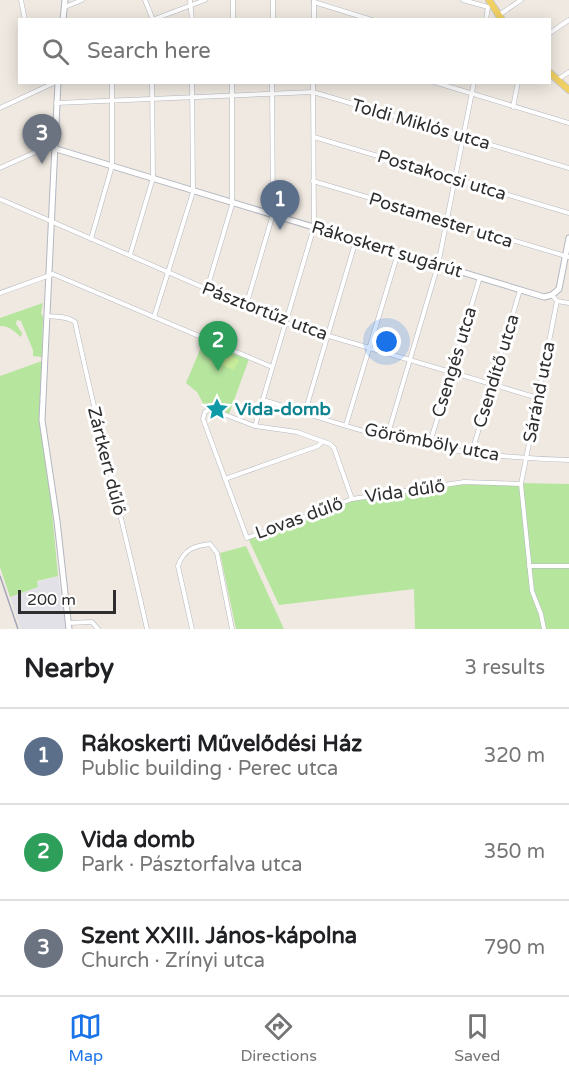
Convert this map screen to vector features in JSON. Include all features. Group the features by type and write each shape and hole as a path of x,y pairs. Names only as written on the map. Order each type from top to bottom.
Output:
{"main road":[{"path":"490,4 501,17"},
{"path":"551,75 569,90"}],"street":[{"path":"21,0 25,18"},
{"path":"63,18 64,3 82,0"},
{"path":"145,0 153,18"},
{"path":"155,18 191,3 205,0"},
{"path":"233,0 233,18"},
{"path":"273,0 273,18"},
{"path":"463,0 490,4"},
{"path":"501,17 521,0"},
{"path":"314,18 314,1 366,18"},
{"path":"191,3 192,18"},
{"path":"551,32 569,20"},
{"path":"557,80 569,72"},
{"path":"38,84 40,90"},
{"path":"0,108 53,84"},
{"path":"57,84 42,429 71,625 76,629"},
{"path":"91,239 112,166 112,84"},
{"path":"130,255 153,178 152,84"},
{"path":"154,317 192,190 192,84"},
{"path":"207,289 232,202 232,84"},
{"path":"246,306 273,214 272,84"},
{"path":"255,426 314,227 313,84"},
{"path":"440,84 569,123"},
{"path":"387,437 438,265 474,84"},
{"path":"513,107 518,84"},
{"name":"Toldi Miklós utca","path":"56,103 313,92 569,168"},
{"name":"Postakocsi utca","path":"314,137 569,213"},
{"path":"0,168 47,147 53,148"},
{"name":"Rákoskert sugárút","path":"53,148 520,290 541,296 552,295"},
{"name":"Postamester utca","path":"313,181 567,257"},
{"name":"Pásztortűz utca","path":"0,200 285,323 538,398"},
{"path":"569,238 560,286 552,295 557,301 569,303"},
{"path":"305,412 356,240"},
{"path":"346,425 398,253"},
{"path":"0,293 53,274 272,367"},
{"name":"Csengés utca","path":"429,446 480,277"},
{"name":"Csendítő utca","path":"472,452 520,290"},
{"name":"Sáránd utca","path":"544,629 532,591 521,484 557,301"},
{"name":"Zártkert dűlő","path":"46,316 62,317 75,322 95,416 120,508 147,629"},
{"name":"Görömböly utca","path":"263,400 387,437 429,446 526,459 569,460"},
{"path":"210,409 255,426 297,432 322,442 318,446 225,479 203,419 205,412 210,409"},
{"name":"Vida dűlő","path":"322,442 334,448 352,499 464,483 521,484"},
{"name":"Lovas dűlő","path":"225,479 247,538 352,499"},
{"path":"192,629 178,566 181,556 192,546 210,544 217,553 232,629"},
{"path":"530,566 569,566"},
{"path":"71,625 92,622 98,629"}],"shaded area":[{"path":"58,576 67,629 21,629 10,597 38,587 37,582"}],"green space":[{"path":"43,303 41,313 43,317 42,357 33,356 33,350 21,321 17,320 16,324 22,333 21,337 9,328 0,326 0,318"},
{"path":"204,340 249,359 229,414 204,405 197,392 186,383"},
{"path":"220,351 239,360 234,370 215,362"},
{"path":"42,361 39,420 51,501 58,576 37,581 38,587 10,597 0,567 0,376"},
{"path":"519,483 569,484 569,629 415,629 414,589 279,605 248,538 350,501 415,488 465,484 519,486"},
{"path":"246,546 284,629 236,629 220,553"}],"railway":[{"path":"0,576 18,629"}],"place":[{"name":"Szent XXIII. János-kápolna","path":"42,164"},
{"name":"Rákoskerti Művelődési Ház","path":"280,230"},
{"name":"Vida domb","path":"218,371"},
{"name":"Vida-domb","path":"217,409"}]}
